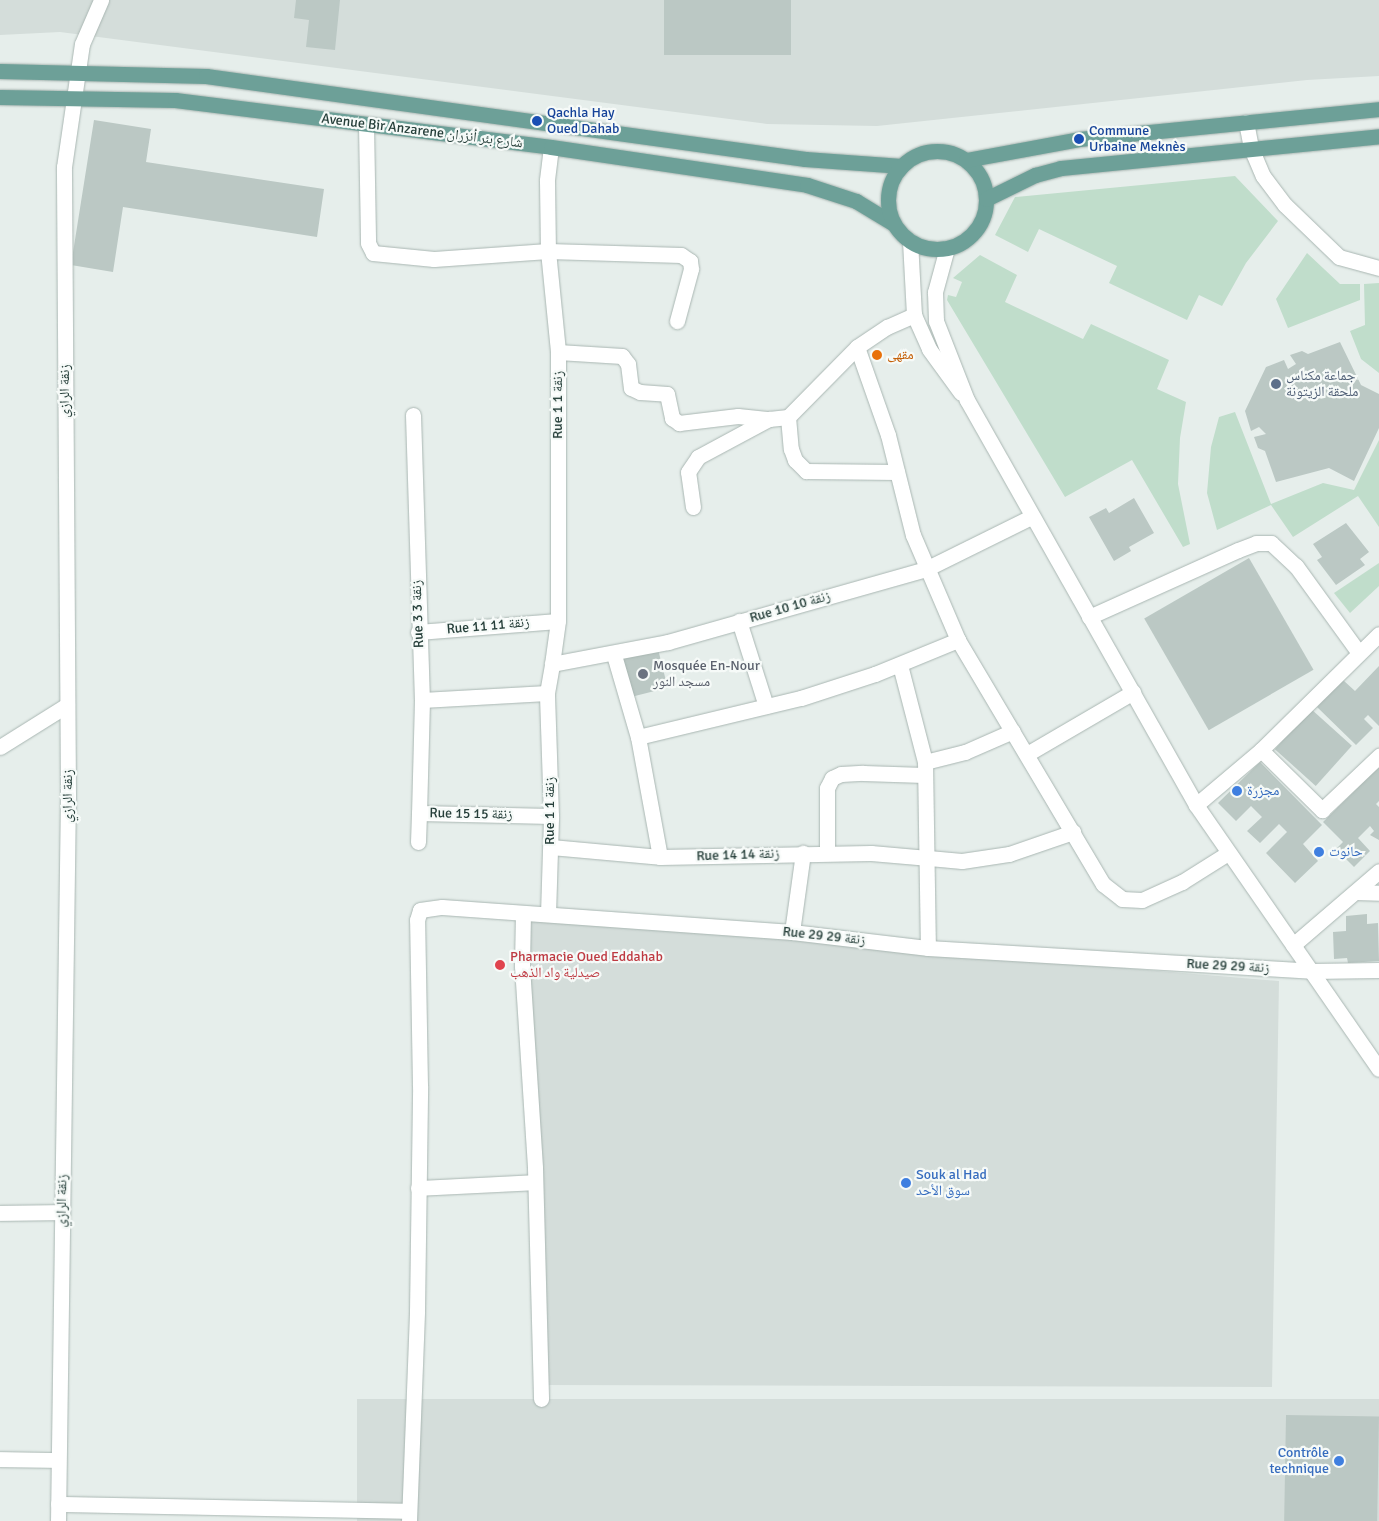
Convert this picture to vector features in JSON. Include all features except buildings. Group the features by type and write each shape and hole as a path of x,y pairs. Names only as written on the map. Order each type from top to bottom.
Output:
{"main road":[{"name":"Avenue Bir Anzarene شارع بئر أنزران","path":"0,71 206,76 822,162 902,166"},
{"name":"Avenue Bir Anzarene شارع بئر أنزران","path":"0,97 175,100 551,146 807,185 856,201 894,224 910,241"},
{"path":"966,160 1079,139 1379,109"},
{"path":"986,199 1027,178 1061,168 1379,136"},
{"path":"894,224 888,193 902,166 922,153 933,151 945,151 966,160 983,182 986,199 979,225 959,244 947,248 921,247 910,241"}],"street":[{"name":"زنقة الرازي","path":"58,1521 67,705 64,167 76,73 85,33 101,0"},
{"path":"1246,122 1251,148 1263,176 1312,234 1339,257 1379,268"},
{"path":"366,124 368,243 373,253 434,259 548,251 681,255 690,261 691,269 677,321"},
{"name":"Rue 1 زنقة 1","path":"548,914 551,816 548,693 558,621 558,352 548,251 547,181 551,146"},
{"path":"910,241 914,315 942,370 967,400"},
{"path":"947,248 935,292 936,321 967,400 1031,517 1133,692 1196,806 1379,1069"},
{"path":"558,352 622,356 628,364 631,388 640,392 667,394 672,418 679,423 738,416 769,419 788,417 857,347 914,315"},
{"path":"857,347 897,472 913,535 958,640 1108,890 1130,901 1162,894 1228,853"},
{"name":"Rue 3 زنقة 3","path":"413,415 418,632 422,700 419,813"},
{"path":"788,417 791,449 795,460 806,471 897,472"},
{"path":"693,507 688,480 691,462 712,446 769,419"},
{"name":"Rue 10 زنقة 10","path":"551,671 926,569 1031,517"},
{"path":"1089,617 1238,550 1256,543 1271,542 1296,566 1360,653"},
{"name":"Rue 11 زنقة 11","path":"418,632 558,621"},
{"path":"739,621 766,706"},
{"path":"1196,806 1261,750 1379,634"},
{"path":"638,737 766,706 900,664 958,640"},
{"path":"614,655 638,737 660,857"},
{"path":"900,664 924,768 928,948"},
{"path":"1027,754 1133,692"},
{"path":"422,700 548,693"},
{"path":"0,747 67,705"},
{"path":"827,852 827,788 832,778 841,774 924,768 1013,731"},
{"path":"1261,750 1322,810 1379,756"},
{"name":"Rue 15 زنقة 15","path":"418,842 419,813 551,816"},
{"name":"Rue 14 زنقة 14","path":"551,847 660,857 871,852 926,859 962,861 1009,854 1073,832"},
{"path":"792,932 803,853"},
{"path":"1293,945 1379,871"},
{"path":"1356,892 1379,893"},
{"name":"Rue 29 زنقة 29","path":"418,1188 417,920 420,910 442,907 792,932 928,948 1311,971 1379,970"},
{"path":"523,912 523,975 535,1182 540,1399"},
{"path":"58,1504 409,1516 416,1375 418,1188 535,1182"},
{"path":"0,1213 61,1212"},
{"path":"0,1459 58,1460"}],"shaded area":[{"path":"0,0 1379,0 1379,76 1307,80 877,126 767,124 60,32 0,35"},
{"name":"Souk al Had سوق الأحد","path":"529,918 1279,981 1272,1387 542,1385"},
{"path":"357,1399 1379,1399 1379,1521 357,1521"}],"green space":[{"path":"1235,176 1278,221 1246,263 1222,306 1199,295 1187,320 1109,283 1117,266 1039,229 1028,252 995,235 1015,197"},
{"path":"1307,253 1340,284 1360,284 1360,300 1288,328 1276,299"},
{"path":"980,255 1017,275 1005,302 1083,339 1091,324 1169,360 1157,389 1186,402 1180,438 1178,484 1190,544 1183,547 1132,460 1065,497 947,300 948,295 956,297 962,282 953,278"},
{"path":"1379,283 1379,373 1361,359 1350,331 1365,325 1364,284"},
{"path":"1235,412 1271,504 1323,483 1354,490 1379,440 1379,527 1358,496 1293,537 1271,505 1217,530 1207,493 1211,447 1219,417"},
{"path":"1379,563 1379,586 1350,613 1334,593"}],"place":[{"name":"Qachla Hay Oued Dahab","path":"537,121"},
{"name":"Commune Urbaine Meknès","path":"1079,139"},
{"name":"مقهى","path":"877,355"},
{"name":"جماعة مكناس ملحقة الزيتونة","path":"1276,384"},
{"name":"Mosquée En-Nour مسجد النور","path":"643,674"},
{"name":"مجزرة","path":"1237,791"},
{"name":"حانوت","path":"1319,852"},
{"name":"Pharmacie Oued Eddahab صيدلية واد الذهب","path":"500,965"},
{"name":"Souk al Had سوق الأحد","path":"906,1183"},
{"name":"Contrôle technique","path":"1339,1461"}]}
